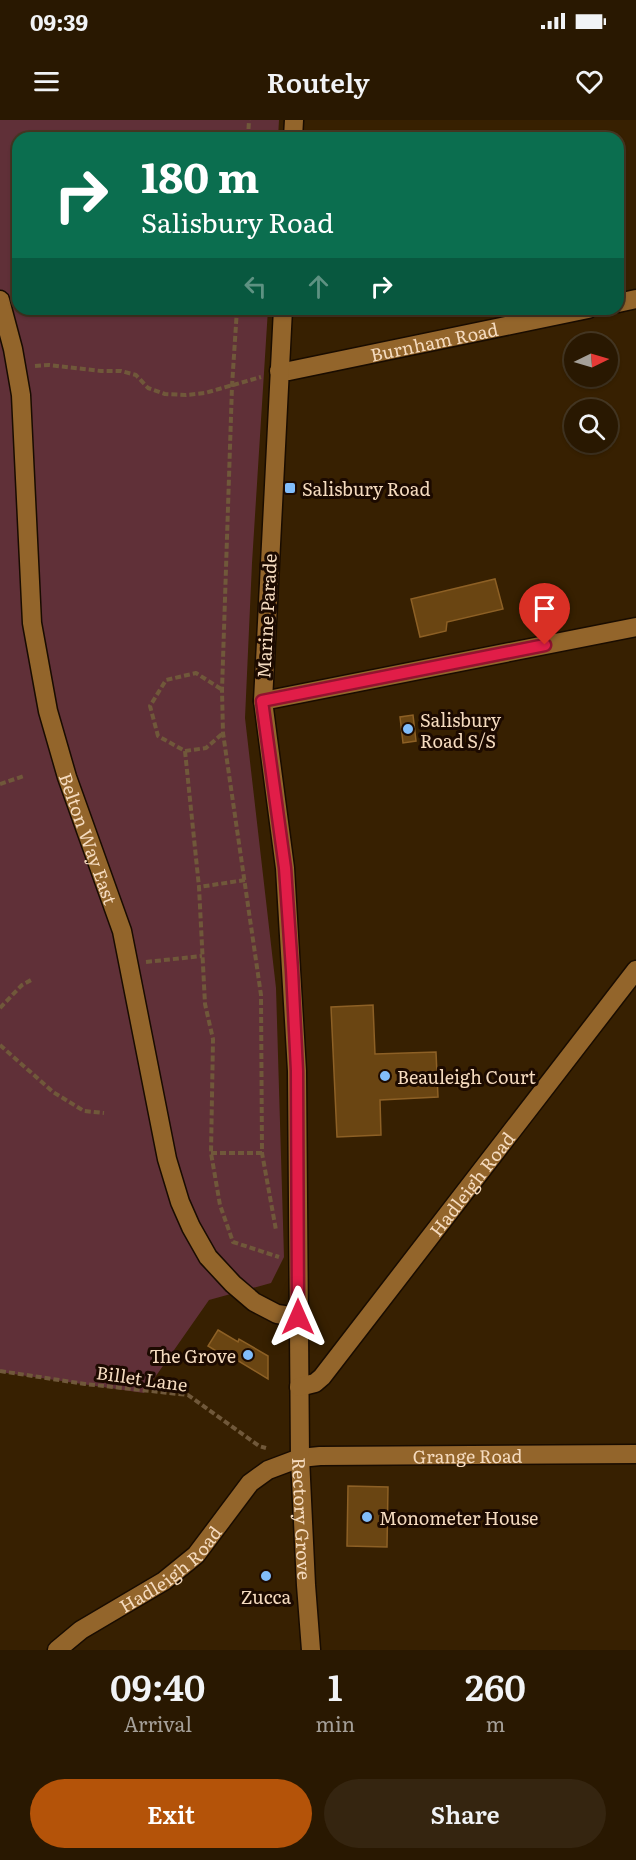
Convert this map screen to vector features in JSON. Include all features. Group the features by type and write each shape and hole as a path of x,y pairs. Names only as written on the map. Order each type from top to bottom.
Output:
{"street":[{"name":"Belton Way East","path":"0,300 14,349 21,395 32,623 48,711 67,777 122,931 167,1159 180,1202 208,1257 233,1284 254,1302 277,1314 298,1317"},
{"name":"Marine Parade","path":"283,315 262,701 285,868 292,970 297,1071 299,1387"},
{"name":"Burnham Road","path":"279,371 289,371 559,315"},
{"path":"262,701 636,627"},
{"name":"Hadleigh Road","path":"299,1387 315,1383 322,1377 636,970"},
{"name":"Rectory Grove","path":"299,1387 300,1458 311,1650"},
{"name":"Grange Road","path":"300,1458 636,1454"},
{"name":"Hadleigh Road","path":"57,1650 81,1630 164,1581 196,1555 250,1483 268,1470 300,1458"}],"path":[{"path":"237,315 232,386 222,690 223,733 261,995 262,1153 277,1234"},
{"path":"49,365 121,371 136,375 148,388 165,394 186,395 205,393 279,371"},
{"path":"222,690 196,673 166,680 150,706 158,736 184,751 206,748 223,733"},
{"path":"184,751 199,887 205,1004 213,1039 211,1153 219,1205 232,1242 281,1258 279,1246"},
{"path":"0,784 24,776"},
{"path":"199,887 245,880"},
{"path":"128,963 202,956"},
{"path":"0,1008 22,985 33,979"},
{"path":"0,1045 52,1092 84,1111 104,1113"},
{"path":"211,1153 262,1153"},
{"name":"Billet Lane","path":"0,1371 85,1384 188,1395 260,1446 300,1458"}],"shaded area":[{"path":"0,120 279,120 278,132 12,132 12,315 268,315 245,718 276,988 284,1257 271,1283 209,1300 144,1393 0,1372"}],"building":[{"path":"495,579 503,609 447,622 446,631 420,637 411,599"},
{"name":"Salisbury Road S/S","path":"413,715 416,741 403,743 400,717"},
{"name":"Beauleigh Court","path":"373,1005 375,1054 436,1052 438,1097 380,1100 381,1135 337,1137 331,1007"},
{"name":"The Grove","path":"218,1330 268,1356 268,1379 227,1354 226,1357 208,1346"},
{"name":"Monometer House","path":"348,1486 388,1487 387,1547 347,1546"}],"place":[{"name":"Salisbury Road","path":"290,488"},
{"name":"Salisbury Road S/S","path":"408,729"},
{"name":"Beauleigh Court","path":"385,1076"},
{"name":"The Grove","path":"248,1355"},
{"name":"Monometer House","path":"367,1517"},
{"name":"Zucca","path":"266,1576"}],"route":[{"path":"298,1317 297,1071 292,970 285,868 262,701 545,645"}]}
